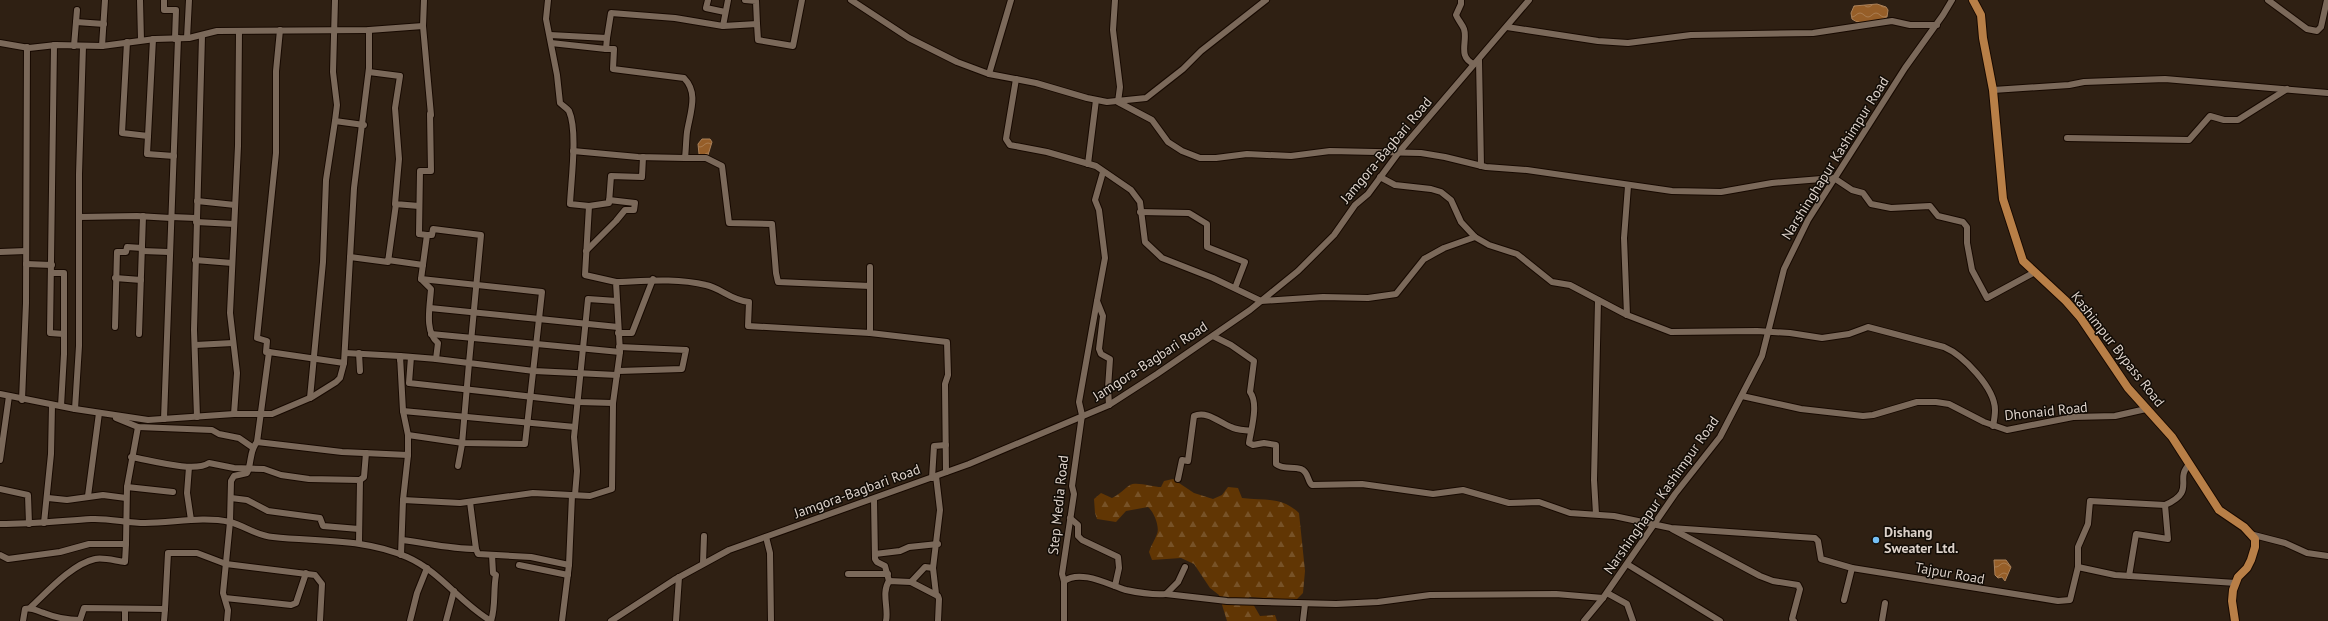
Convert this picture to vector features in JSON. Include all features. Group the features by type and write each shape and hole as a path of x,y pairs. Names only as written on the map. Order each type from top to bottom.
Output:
{"main road":[{"name":"Kashimpur Bypass Road","path":"1974,0 1981,15 1982,38 1993,90 2003,199 2019,253 2023,261 2080,317 2106,358 2146,409 2172,437 2219,510 2246,528 2250,534"},
{"path":"2235,621 2232,601 2236,583 2238,577 2247,568 2255,547 2255,540 2250,534"}],"street":[{"path":"102,46 105,0"},
{"path":"140,0 141,40"},
{"path":"164,0 164,10 176,10 174,156 169,252 164,419"},
{"path":"187,38 189,0"},
{"path":"310,398 323,262 326,180 337,105 333,72 336,30 335,0"},
{"path":"424,0 423,26 430,115 431,171 420,171 419,234 432,235 433,229 481,235 465,417 458,466"},
{"path":"548,0 546,19 552,43 560,103 569,112 573,151 570,204 589,206 609,202 609,200 635,203 634,210 625,210 586,251"},
{"path":"708,0 706,8 725,12"},
{"path":"724,26 728,0"},
{"path":"745,0 756,1 758,40 793,46 802,0"},
{"path":"851,0 909,38 957,62 989,74 1016,79 1096,100 1118,102 1146,98 1183,69 1201,51 1266,0"},
{"path":"989,74 1011,0"},
{"path":"1115,0 1113,30 1120,87 1118,102"},
{"path":"1460,0 1461,4 1456,15 1464,30 1464,49 1466,58 1476,62 1481,166"},
{"name":"Jamgora-Bagbari Road","path":"611,621 679,577 729,550 934,477 1109,405 1213,336 1261,301 1298,271 1334,235 1355,205 1368,194 1399,152 1529,0"},
{"name":"Narshinghapur Kashimpur Road","path":"1584,621 1605,596 1653,525 1720,436 1762,356 1784,268 1808,220 1905,68 1937,25 1952,0"},
{"path":"2268,0 2307,29 2317,31 2321,27 2327,0"},
{"path":"74,46 77,10"},
{"path":"606,49 611,12 675,18 724,26 757,24"},
{"path":"1507,27 1598,41 1628,43 1691,35 1813,33 1892,21 1910,25 1937,25"},
{"path":"76,22 104,24"},
{"path":"0,43 27,47 54,45 102,46 141,40 187,38 217,32 369,30 423,26"},
{"path":"280,30 276,71 276,152 257,338 267,340 266,352 344,363"},
{"path":"0,394 22,400 148,420 234,414 276,413 310,398 340,378 345,353 354,188 364,126 369,72 369,30"},
{"path":"234,414 236,373 230,313 235,205 238,32"},
{"path":"550,35 607,38"},
{"path":"197,417 195,345 196,220 202,36"},
{"path":"153,39 146,154 174,156"},
{"path":"127,42 122,133 148,136"},
{"path":"552,43 614,49 613,69 684,78 689,82 693,92 693,105 687,134 686,158"},
{"path":"54,45 50,333 64,334"},
{"path":"75,409 78,346 83,46"},
{"path":"22,400 26,264 27,47"},
{"path":"369,72 400,76 395,108 399,159 396,204 388,260"},
{"path":"1016,79 1006,138 1010,145 1047,152 1088,164 1103,172 1131,190 1140,202 1140,212 1145,242 1162,258 1236,288 1261,301 1323,297 1368,298 1392,295 1400,291 1424,259 1444,248 1475,236"},
{"path":"1993,90 2152,79 2287,89 2328,94"},
{"path":"2067,138 2189,140 2210,116 2224,120 2238,120 2287,89"},
{"path":"1088,164 1096,100"},
{"path":"1118,102 1152,120 1164,138 1182,152 1200,158 1211,159 1247,154 1291,156 1330,151 1399,152 1434,155 1481,166 1550,173 1628,186 1672,191 1722,192 1772,183 1834,178 1852,190 1863,193 1871,204 1891,208 1930,206 1938,216 1963,222 1967,226 1967,243 1972,270 1987,298 2035,272"},
{"path":"335,121 364,126"},
{"path":"573,151 643,157 706,158 722,166 729,222 772,224 778,282 870,286"},
{"path":"609,200 611,176 642,177 643,157"},
{"name":"Step Media Road","path":"1064,621 1064,581 1062,574 1074,494 1072,486 1082,415 1079,402 1105,258 1099,210 1096,200 1103,172"},
{"path":"1380,177 1395,185 1431,189 1441,192 1451,200 1461,222 1475,236 1489,245 1518,254 1552,282 1570,285 1627,315 1671,332 1768,332 1822,338 1837,337 1868,327 1944,347 1959,356 1983,382 1989,391 1995,410 1993,426"},
{"path":"1627,315 1624,238 1628,186"},
{"path":"197,201 235,205"},
{"path":"396,204 419,206"},
{"path":"589,206 584,275 616,282 653,279 708,285 726,295 749,302 748,326 870,333 947,342 946,472"},
{"path":"1140,212 1189,213 1207,224 1207,247 1246,262 1236,288"},
{"path":"79,217 143,216 234,224"},
{"path":"139,334 143,216"},
{"path":"421,280 426,235"},
{"path":"115,327 115,278 117,252 126,252 127,247 169,252"},
{"path":"0,252 26,251"},
{"path":"350,258 388,262 388,260 423,265"},
{"path":"196,260 232,263"},
{"path":"26,264 52,265"},
{"path":"870,266 870,333"},
{"path":"52,272 64,273 64,334 60,406"},
{"path":"115,278 141,280"},
{"path":"430,308 586,324 632,333 653,279"},
{"path":"408,435 462,443 525,444 529,422 538,319 542,292 421,280"},
{"path":"421,280 431,289 431,334 432,339 438,343 437,360"},
{"path":"403,500 450,503 470,502 533,493 595,495 612,489 613,403 619,349 616,282"},
{"path":"562,621 569,565 574,495 575,427 588,299 617,301"},
{"path":"1596,514 1594,480 1598,300"},
{"path":"1097,301 1103,316 1099,349 1100,354 1110,359 1108,388 1109,405"},
{"path":"345,353 411,357 581,375 682,369 686,350 583,349 431,334"},
{"path":"1178,479 1182,460 1188,461 1194,416 1213,417 1230,427 1250,431 1254,397 1250,392 1254,361 1231,345 1213,336"},
{"path":"195,345 233,343"},
{"path":"227,621 228,610 223,593 230,522 230,498 234,476 247,474 250,468 252,447 257,442 269,352"},
{"path":"359,353 360,371"},
{"path":"400,356 402,382"},
{"path":"400,356 403,411 408,435 408,454 403,500 401,555"},
{"path":"411,357 409,383 578,402 613,403"},
{"path":"0,460 9,396"},
{"name":"Dhonaid Road","path":"1742,396 1801,409 1863,416 1873,415 1918,402 1944,403 1993,426 2007,430 2073,417 2115,416 2146,409"},
{"path":"44,524 48,498 52,405"},
{"path":"403,411 575,427"},
{"path":"88,496 99,413"},
{"path":"108,414 138,427 212,430 220,434 239,438 252,447"},
{"path":"31,608 54,584 83,564 95,558 125,562 127,487 131,457 138,427"},
{"name":"Tajpur Road","path":"1250,431 1250,443 1253,445 1264,443 1276,445 1276,464 1280,467 1302,469 1307,473 1312,485 1362,484 1433,494 1463,490 1509,504 1539,502 1570,513 1614,516 1671,528 1815,538 1818,540 1821,559 1852,568 2002,593 2062,601 2070,600 2078,567"},
{"path":"257,442 342,452 408,454"},
{"path":"938,621 939,599 936,594 933,568 938,544 940,510 934,477 934,446 946,445"},
{"path":"131,457 189,467 203,467 209,463 234,468 264,469 309,479 360,480 364,478 366,453"},
{"path":"2189,465 2185,472 2183,493 2165,505 2090,501 2088,524 2078,547 2078,567 2115,575 2236,583"},
{"path":"189,467 187,493 191,520"},
{"path":"359,544 360,480"},
{"path":"127,487 173,492"},
{"path":"0,488 28,495 29,524"},
{"path":"48,498 68,500 88,496 126,498"},
{"path":"230,498 247,500 268,511 320,518 323,526 359,529"},
{"path":"874,499 874,554 877,562 885,566 888,578 885,603 888,614 886,621"},
{"path":"470,502 476,549 478,554 531,556 569,565"},
{"path":"2129,576 2136,534 2168,539 2165,505"},
{"path":"1070,518 1078,525 1078,536 1082,540 1118,557 1119,568 1115,586"},
{"path":"0,524 44,524 92,519 144,524 191,520 230,522 255,533 270,537 328,540 359,544 401,555 427,568 454,591 465,603 491,621 494,611 494,585 496,575 492,573 492,555"},
{"path":"1671,528 1760,576 1773,581 1798,585 1800,589 1792,619 1794,621"},
{"path":"2250,534 2285,543 2307,552 2328,556"},
{"path":"703,564 704,536"},
{"path":"766,537 770,553 770,621"},
{"path":"402,540 444,545 456,549 476,549"},
{"path":"0,555 8,559 60,552 89,544 126,544"},
{"path":"874,554 900,551 908,547 938,544"},
{"path":"164,621 168,553 197,553 226,564 315,575 322,584 320,621"},
{"path":"1627,564 1719,621"},
{"path":"519,566 568,575"},
{"path":"911,582 925,567 933,568"},
{"path":"1166,594 1178,582 1185,567"},
{"path":"410,621 417,592 427,568"},
{"path":"1844,600 1852,568"},
{"path":"224,598 291,605 296,603 306,573"},
{"path":"848,574 911,582 936,594"},
{"path":"676,621 679,577"},
{"path":"1064,581 1069,577 1077,577 1153,595 1166,594 1227,600 1305,604 1378,602 1430,596 1556,594 1605,596 1627,604 1633,621"},
{"path":"446,621 454,591"},
{"path":"1882,621 1885,603"},
{"path":"1303,621 1305,604"},
{"path":"23,621 25,609 31,608 44,613 74,620 80,620 84,608 125,610 165,609"},
{"path":"125,610 125,621"}],"green space":[{"path":"1173,479 1194,493 1213,499 1222,495 1228,487 1238,488 1242,498 1272,500 1286,504 1299,513 1305,571 1303,593 1296,600 1249,597 1260,616 1275,615 1277,621 1227,621 1219,595 1210,588 1194,564 1181,558 1152,560 1149,552 1158,528 1154,516 1148,507 1126,511 1116,522 1097,519 1094,499 1101,493 1112,498 1133,484 1161,487 1164,481"}],"water":[{"path":"1877,4 1886,7 1888,10 1887,17 1864,23 1852,19 1851,13 1854,6"},
{"path":"702,139 710,139 712,142 708,155 705,157 699,154 698,144"},
{"path":"1994,560 2006,560 2011,567 2005,581 2002,577 1998,578 1995,575"}],"place":[{"name":"Dishang Sweater Ltd.","path":"1876,540"}]}
